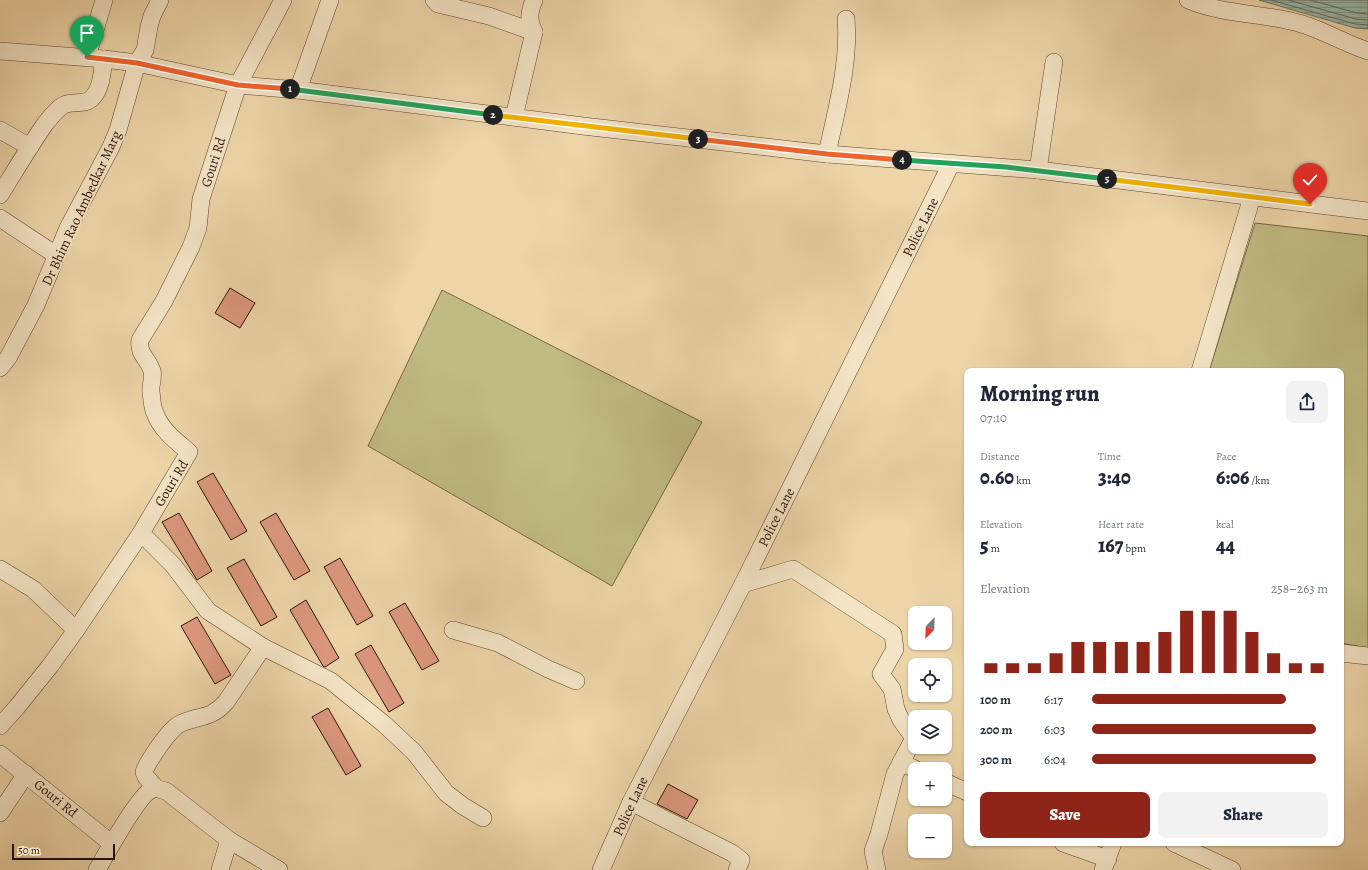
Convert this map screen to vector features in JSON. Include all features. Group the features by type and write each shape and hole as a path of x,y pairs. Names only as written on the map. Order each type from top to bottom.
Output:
{"street":[{"path":"87,57 104,0"},
{"name":"Dr Bhim Rao Ambedkar Marg","path":"0,368 8,358 36,305 68,228 111,147 118,130 137,63 145,50 152,16 160,0"},
{"path":"238,85 283,0"},
{"path":"298,90 330,0"},
{"path":"434,0 438,4 489,16 534,32"},
{"path":"514,118 534,32 530,25 529,17 534,0"},
{"path":"1188,0 1214,8 1302,24 1368,51"},
{"path":"827,154 844,70 847,31 846,19"},
{"path":"0,51 87,57 137,63 238,85 298,90 514,118 827,154 1038,170 1368,211"},
{"path":"0,195 30,147 55,112 62,105 73,102 89,101 93,97 99,85 104,59"},
{"path":"1038,170 1054,62"},
{"name":"Gouri Rd","path":"0,726 50,666 76,630 141,533 189,452 162,427 154,412 151,389 153,376 151,369 139,348 140,340 164,301 183,265 198,228 201,199 238,85"},
{"path":"0,130 30,147"},
{"name":"Police Lane","path":"601,870 631,802 743,584 952,164"},
{"path":"1201,368 1252,197"},
{"path":"0,218 56,255"},
{"path":"141,533 173,565 208,611 263,647 331,681 384,724 414,752 446,793 463,806 483,818"},
{"path":"0,569 33,589 76,630"},
{"path":"743,584 793,569 893,634 895,649 881,674 892,689 896,709 901,720 914,738 909,762"},
{"path":"453,630 498,644 548,670 576,681"},
{"path":"263,647 220,709 210,715 182,722 177,725 150,760 144,772 146,777 156,788 166,791 229,840 279,870"},
{"path":"1344,653 1368,656"},
{"name":"Gouri Rd","path":"0,754 112,843"},
{"path":"876,870 873,851 895,774 908,766"},
{"path":"0,813 26,774"},
{"path":"952,785 964,791"},
{"path":"97,870 112,843 143,797 150,790 156,788"},
{"path":"631,802 732,853 741,860 736,870"},
{"path":"220,870 229,840"},
{"path":"1073,846 1108,857"},
{"path":"1180,846 1232,870"}],"shaded area":[{"path":"1255,223 1368,236 1368,648 1344,644 1344,368 1210,368"},
{"path":"442,290 702,422 612,586 368,446"}],"water":[{"path":"1259,0 1368,0 1368,29 1355,28"}],"building":[{"path":"230,288 255,303 240,328 215,313"},
{"path":"213,473 247,531 231,540 197,482"},
{"path":"179,513 212,571 197,580 162,522"},
{"path":"276,513 310,571 294,580 260,522"},
{"path":"340,558 373,616 357,625 324,567"},
{"path":"244,559 277,617 261,626 227,568"},
{"path":"306,600 339,658 325,667 290,610"},
{"path":"405,603 439,661 422,670 389,612"},
{"path":"197,617 231,675 215,684 181,626"},
{"path":"371,645 404,703 389,712 355,654"},
{"path":"328,708 361,766 346,775 312,717"},
{"path":"668,784 698,800 687,819 657,804"}],"route":[{"path":"87,57 137,63 238,85 298,90 514,118 827,154 1038,170 1310,204"}]}
